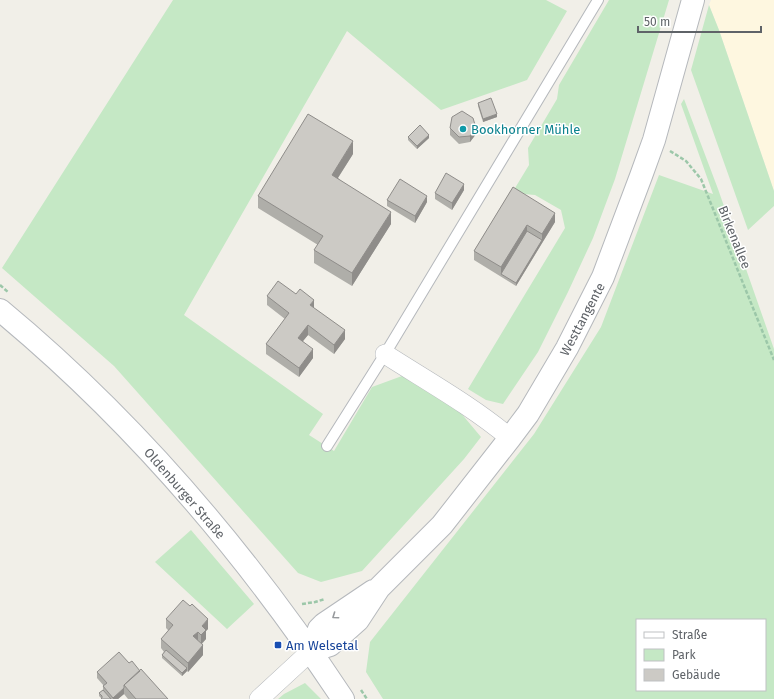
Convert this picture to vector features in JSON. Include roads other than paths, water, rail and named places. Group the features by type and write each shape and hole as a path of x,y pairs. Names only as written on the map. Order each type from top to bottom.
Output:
{"street":[{"name":"Westtangente","path":"311,651 330,645 358,620 379,588 442,524 528,414 567,348 603,278 654,140 693,0"},
{"name":"Oldenburger Straße","path":"0,310 37,340 123,423 198,505 264,587 311,651 343,699"},
{"path":"385,354 499,428 510,438"},
{"path":"259,699 311,651"}],"lane":[{"path":"327,446 385,354 598,0"}],"place":[{"name":"Bookhorner Mühle","path":"463,129"},
{"name":"Am Welsetal","path":"278,645"}]}
